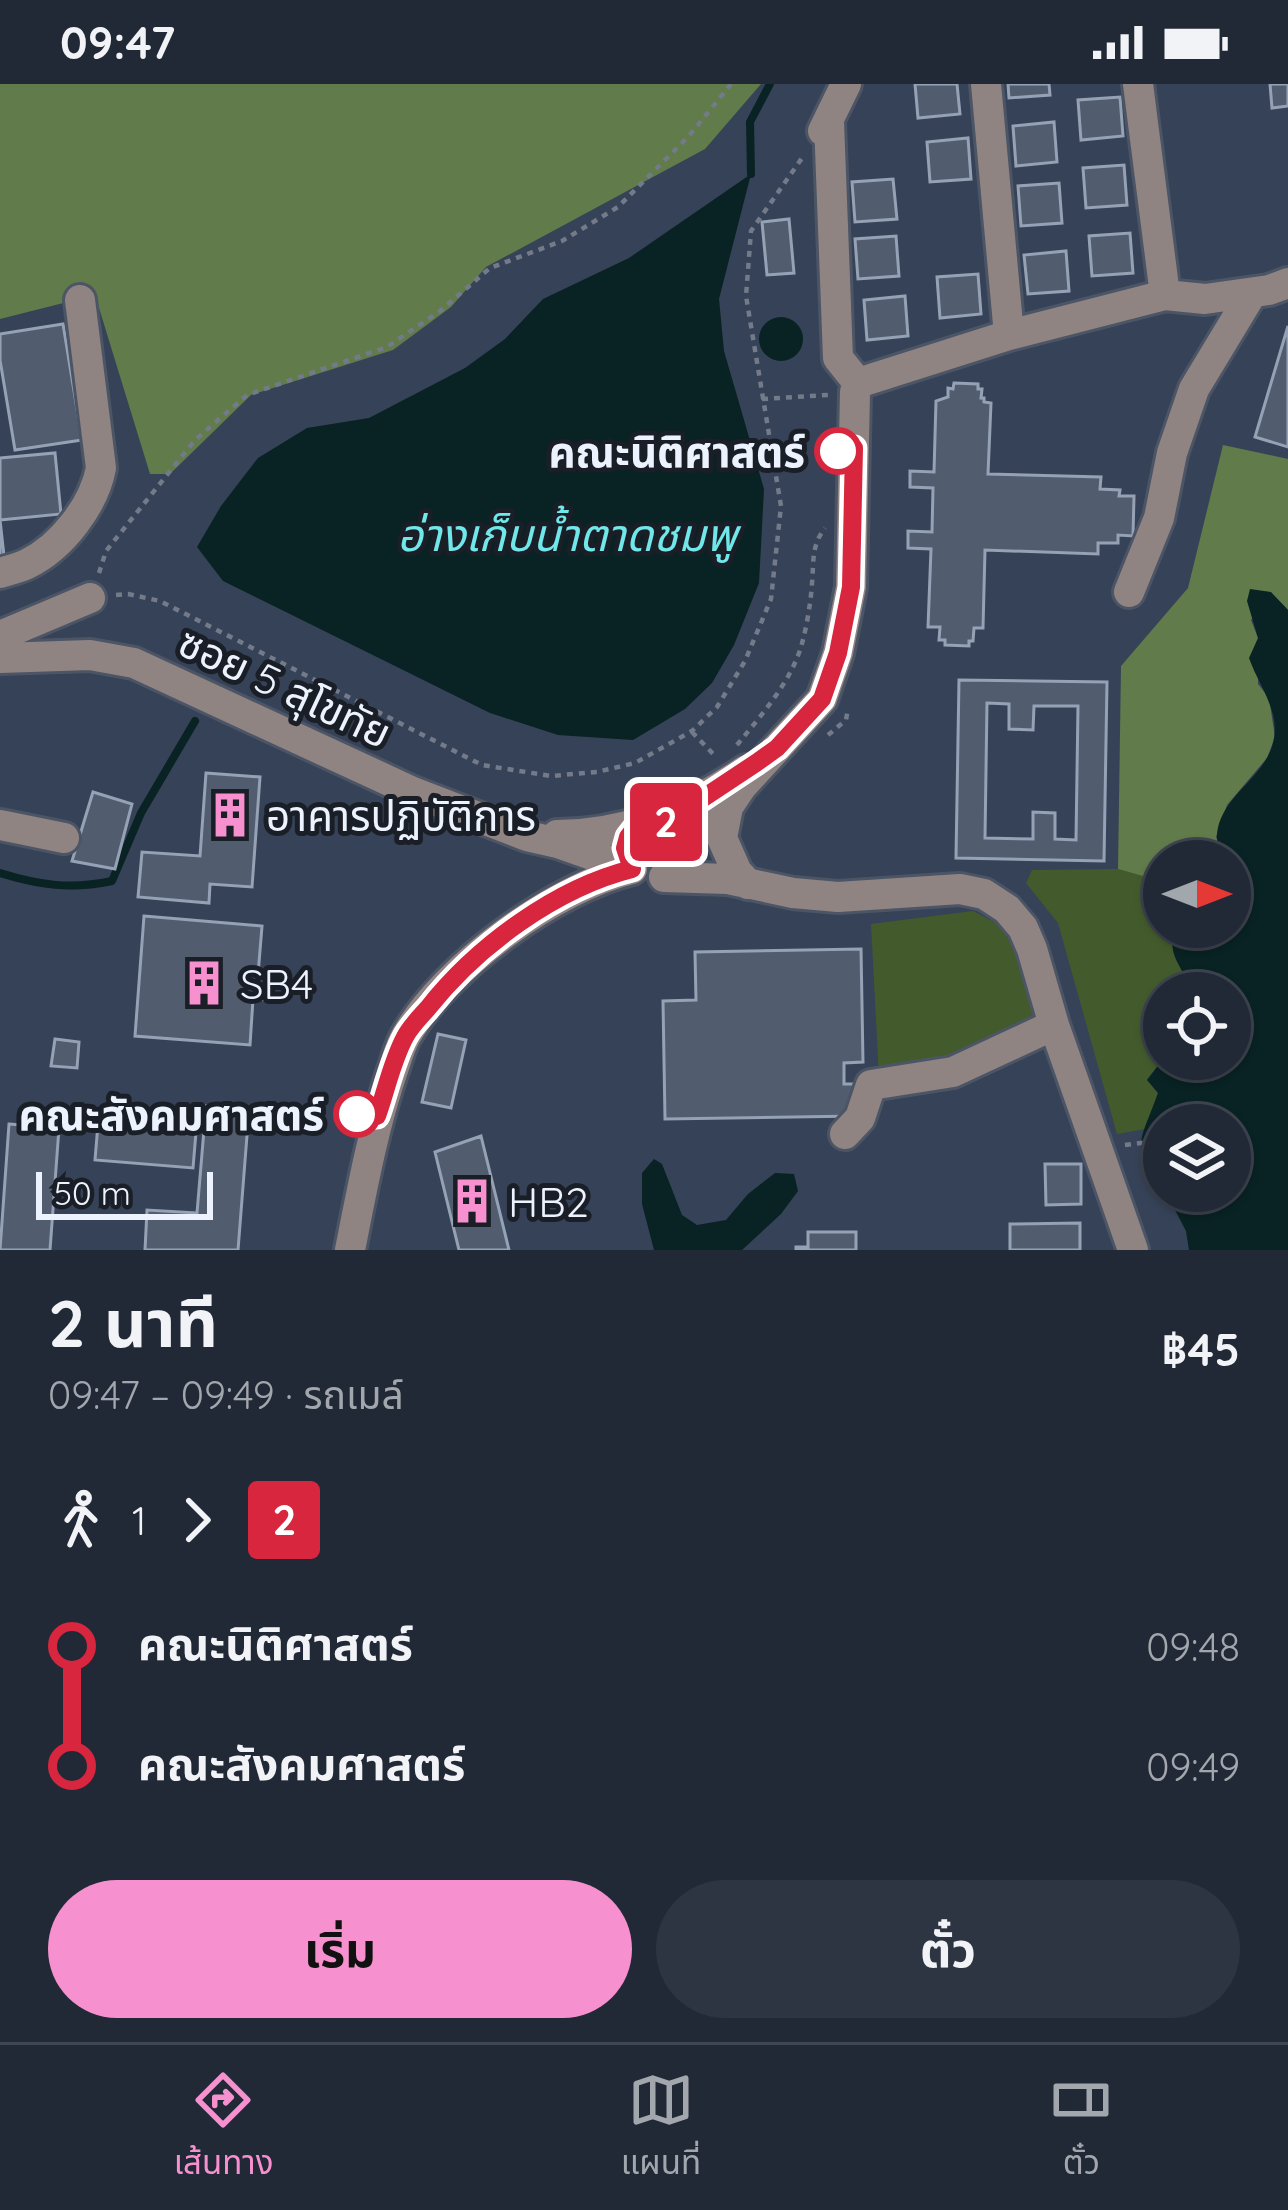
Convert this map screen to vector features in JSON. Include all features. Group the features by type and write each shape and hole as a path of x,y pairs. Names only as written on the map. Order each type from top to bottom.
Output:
{"street":[{"path":"986,84 1010,335"},
{"path":"1138,84 1165,295"},
{"path":"664,877 674,871 683,847 728,807 822,699 845,624 853,568 856,388 838,358 826,127 847,85"},
{"path":"856,388 1010,335 1165,295 1205,299 1288,283"},
{"path":"1129,592 1159,518 1172,453 1194,389 1252,293"},
{"path":"0,573 29,564 63,536 96,492 101,468 80,300"},
{"path":"0,636 90,598"},
{"name":"ซอย 5 สุโขทัย","path":"0,658 90,655 134,663 413,792 526,836 632,869"},
{"path":"526,836 585,835 689,806 777,748"},
{"path":"728,807 722,838 738,882"},
{"path":"738,882 683,847 676,829 667,822 644,821 628,837 626,859 642,876 738,882 838,897 959,890 984,894 1007,909 1032,949 1133,1250"},
{"path":"0,824 64,838"},
{"path":"526,836 555,864 558,876 555,893 539,911"},
{"path":"350,1250 367,1115 405,1036 489,944 566,893 632,869"},
{"path":"845,1134 860,1118 871,1084 953,1072 1054,1025"}],"path":[{"path":"731,84 689,136 618,207 562,241 490,268 440,311 386,347 247,395 195,440 148,496 106,551 90,598 128,593 160,601 482,765 551,776 597,772 635,763 692,731 717,707 745,661 771,599 781,506 746,296 752,231 826,127"},
{"path":"762,399 856,388"},
{"path":"736,746 798,657 812,585 812,555 830,514"},
{"path":"828,735 846,721 849,703"},
{"path":"1123,1145 1143,1143"}],"shaded area":[{"path":"31,84 1288,84 1288,1250 0,1250 0,89"}],"green space":[{"path":"0,84 761,84 705,149 486,267 451,307 393,350 251,395 170,474 150,474 95,295 0,319"},
{"path":"1223,445 1288,459 1288,610 1270,592 1251,620 1258,638 1258,684 1269,698 1275,737 1267,758 1227,805 1217,840 1143,840 1143,876 1118,869 1121,666 1188,588"},
{"path":"1118,869 1143,876 1143,948 1173,948 1183,972 1143,972 1143,1080 1158,1093 1154,1104 1143,1104 1143,1129 1117,1134 1058,923 1026,883 1032,870"},
{"path":"973,911 1000,925 1019,955 1036,1020 946,1069 879,1077 871,924"}],"water":[{"name":"อ่างเก็บน้ำตาดชมพู","path":"751,174 719,299 724,351 764,489 759,583 734,645 712,683 685,709 633,740 558,735 490,713 223,581 197,547 258,458 307,428 369,418 465,368 505,339 543,299 629,258"},
{"path":"781,317 797,323 803,339 797,355 781,361 765,355 759,339 765,323"},
{"path":"1250,589 1271,592 1288,610 1288,1250 1189,1250 1176,1212 1251,1212 1251,1104 1154,1104 1158,1093 1147,1080 1251,1080 1251,972 1183,972 1173,948 1251,948 1251,840 1218,840 1217,834 1227,808 1263,764 1274,738 1271,707 1249,658 1258,638 1247,601"},
{"path":"654,1159 662,1164 682,1215 697,1225 726,1220 775,1173 794,1174 798,1191 742,1250 654,1250 642,1204 642,1173"}],"building":[{"path":"915,84 957,84 960,114 918,118"},
{"path":"1008,84 1049,84 1050,95 1009,98"},
{"path":"1270,84 1288,84 1288,106 1272,108"},
{"path":"1120,97 1123,136 1081,140 1078,100"},
{"path":"1054,122 1057,162 1016,166 1013,126"},
{"path":"968,138 971,179 930,182 927,142"},
{"path":"1124,165 1127,205 1086,208 1083,168"},
{"path":"893,179 897,219 855,222 852,182"},
{"path":"1059,183 1062,223 1021,226 1018,186"},
{"path":"789,219 794,273 767,275 762,222"},
{"path":"1130,233 1133,273 1092,276 1089,236"},
{"path":"896,236 899,276 858,279 855,239"},
{"path":"1066,251 1069,291 1028,294 1024,255"},
{"path":"978,274 981,314 940,318 937,277"},
{"path":"905,296 908,336 867,340 864,300"},
{"path":"63,324 82,440 15,450 0,334"},
{"path":"1288,326 1288,447 1255,437"},
{"path":"954,383 978,384 981,398 991,403 988,474 1101,477 1100,489 1134,496 1133,536 1118,535 1118,543 1098,543 1098,554 985,550 983,628 974,628 969,646 945,645 945,640 939,640 940,627 928,627 931,549 908,548 908,531 932,532 933,488 910,487 910,471 934,472 936,401 948,397"},
{"path":"55,453 61,514 0,520 0,458"},
{"path":"959,680 1107,682 1104,861 956,858","holes":["987,703 1009,704 1009,729 1033,730 1034,706 1078,706 1076,840 1055,839 1055,813 1033,812 1033,839 985,838"]},
{"name":"อาคารปฏิบัติการ","path":"206,773 260,777 252,887 210,884 209,903 138,897 142,852 200,856"},
{"path":"93,792 132,804 115,869 72,861"},
{"name":"SB4","path":"144,916 262,926 258,975 269,976 267,1000 253,999 250,1045 135,1036"},
{"path":"861,949 863,1062 844,1063 844,1084 856,1084 857,1116 665,1119 663,1001 696,1000 695,952"},
{"path":"438,1034 466,1040 451,1108 422,1102"},
{"path":"55,1039 79,1042 77,1068 51,1066"},
{"path":"206,1106 249,1110 238,1250 145,1250 147,1210 197,1213"},
{"path":"99,1112 197,1120 193,1168 95,1160"},
{"path":"9,1124 59,1128 50,1250 0,1250"},
{"name":"HB2","path":"481,1136 509,1250 459,1250 435,1152"},
{"path":"1045,1164 1081,1164 1081,1204 1046,1205"},
{"path":"1080,1223 1080,1250 1010,1250 1010,1224"},
{"path":"808,1232 856,1232 856,1250 796,1250 808,1247"}],"waterway":[{"path":"751,174 750,122 770,84"},
{"path":"0,873 55,885 112,881 141,813 195,721"}],"bus line":[{"name":"2","path":"357,1114 377,1116 405,1036 439,993 489,944 566,893 632,869 625,848 635,828 644,821 667,822 756,763 777,748 822,699 838,653 851,587 854,448 838,451"}],"place":[{"name":"คณะนิติศาสตร์","path":"838,451"},
{"name":"อาคารปฏิบัติการ","path":"230,815"},
{"name":"SB4","path":"204,983"},
{"name":"คณะสังคมศาสตร์","path":"357,1114"},
{"name":"HB2","path":"472,1201"}]}
